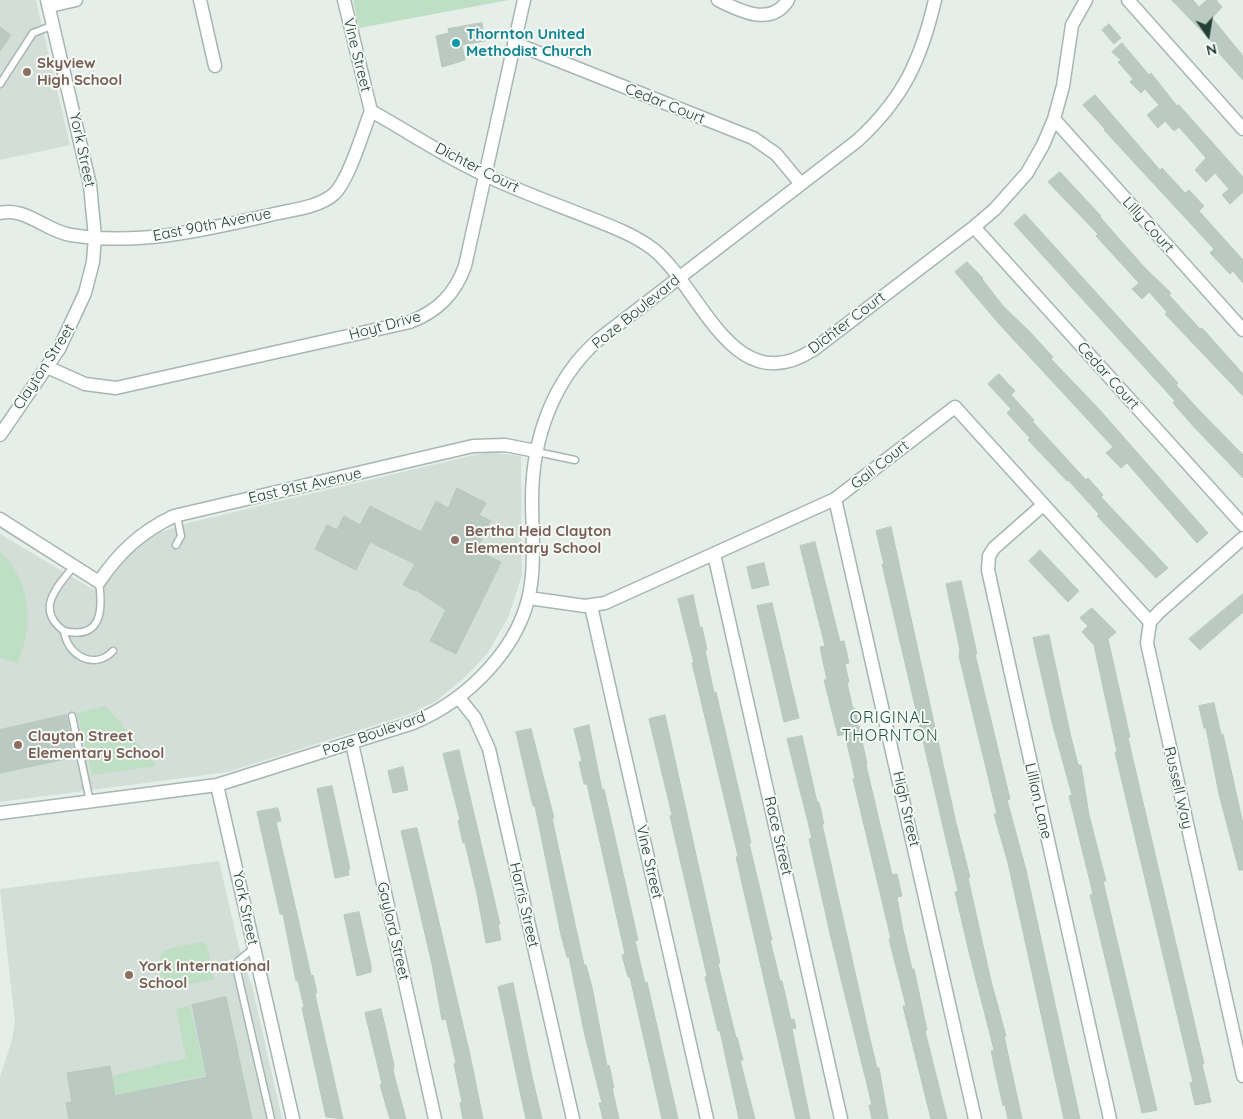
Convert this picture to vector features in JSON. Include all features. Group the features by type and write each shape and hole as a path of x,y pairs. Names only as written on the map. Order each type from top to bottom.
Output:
{"street":[{"path":"49,2 76,0"},
{"path":"200,0 214,66"},
{"name":"Vine Street","path":"344,0 371,111"},
{"name":"Hoyt Drive","path":"47,368 86,384 116,388 410,322 425,316 444,303 461,277 524,0"},
{"path":"718,0 745,13 756,15 778,10 788,0"},
{"name":"Poze Boulevard","path":"0,813 90,803 217,785 413,723 459,698 488,672 498,658 513,634 529,598 533,552 532,499 536,451 545,417 557,393 575,365 598,340 863,135 897,98 924,44 935,0"},
{"name":"Dichter Court","path":"371,111 485,175 622,231 654,250 721,335 737,350 764,362 790,360 812,350 974,227 994,210 1026,173 1043,146 1054,119 1063,86 1072,25 1086,0"},
{"path":"1128,0 1243,128"},
{"name":"York Street","path":"49,2 90,185 95,237"},
{"name":"Cedar Court","path":"514,43 753,138 776,154 801,184"},
{"name":"East 90th Avenue","path":"0,212 18,212 58,232 95,237 169,236 320,203 341,186 371,111"},
{"name":"Lilly Court","path":"1054,119 1243,330"},
{"name":"Cedar Court","path":"974,227 1243,524"},
{"name":"Clayton Street","path":"0,435 47,368 73,323 85,293 95,237"},
{"name":"Gail Court","path":"529,598 591,606 714,554 835,499 955,407 1150,622"},
{"name":"East 91st Avenue","path":"99,582 127,547 145,531 177,516 473,446 505,445 536,451"},
{"name":"High Street","path":"835,499 975,1119"},
{"name":"Lillian Lane","path":"1044,505 994,548 989,556 988,570 1110,1119"},
{"path":"0,519 99,582"},
{"path":"1150,622 1243,538"},
{"name":"Race Street","path":"714,554 841,1119"},
{"name":"Vine Street","path":"591,606 706,1119"},
{"name":"Russell Way","path":"1150,622 1146,643 1243,1076"},
{"name":"Harris Street","path":"459,698 475,718 489,749 573,1119"},
{"name":"Gaylord Street","path":"352,743 435,1119"},
{"name":"York Street","path":"217,785 293,1119"}],"lane":[{"path":"0,84 33,33 54,25"},
{"path":"536,451 574,460"},
{"path":"176,545 181,536 177,516"},
{"path":"74,566 55,588 50,604 53,621 64,631 69,649 83,658 103,658 113,651"},
{"path":"64,631 82,632 90,629 99,619 102,603 99,582"},
{"path":"72,716 90,803"},
{"path":"254,948 238,961 237,971 271,1119"}],"shaded area":[{"name":"Skyview High School","path":"0,0 36,0 70,145 0,160"},
{"path":"487,452 521,456 522,575 508,618 487,654 462,680 436,701 410,714 228,772 0,802 0,534 94,590 101,590 131,551 143,540 158,533 188,523"},
{"name":"York International School","path":"219,861 238,944 253,990 282,1119 0,1119 0,1077 12,1040 15,1021 0,889"}],"green space":[{"path":"353,0 509,0 359,28"},
{"path":"0,551 18,575 26,604 26,634 23,649 17,663 0,658"},
{"path":"106,706 157,766 92,775 77,713"},
{"path":"203,942 207,945 214,979 163,990 159,964 160,957 164,952 178,946"},
{"path":"190,1005 206,1075 116,1096 112,1076 186,1058 176,1009"}],"building":[{"path":"1172,0 1193,0 1199,7 1207,0 1216,0 1222,7 1212,18 1243,56 1243,80 1217,51 1219,50 1216,46"},
{"name":"Thornton United Methodist Church","path":"482,23 485,41 462,45 465,60 442,67 436,36 449,33 448,29"},
{"path":"1109,24 1121,38 1114,44 1102,30"},
{"path":"0,27 11,35 0,51"},
{"path":"1122,43 1243,177 1243,192 1230,204 1222,195 1229,189 1215,173 1206,182 1195,170 1206,158 1179,127 1174,131 1165,121 1158,128 1147,115 1159,105 1145,89 1141,93 1130,82 1133,79 1118,62 1121,60 1112,52"},
{"path":"1095,95 1160,170 1162,168 1185,193 1189,190 1204,206 1199,211 1243,260 1243,283 1233,271 1230,274 1210,253 1214,249 1083,105"},
{"path":"1060,172 1101,216 1145,268 1171,293 1169,295 1200,329 1202,328 1243,374 1243,396 1165,314 1167,312 1149,292 1142,299 1132,289 1139,283 1096,236 1098,234 1048,182"},
{"path":"1025,214 1178,383 1176,385 1243,455 1243,478 1195,428 1173,403 1175,401 1014,224"},
{"path":"967,262 983,278 1003,306 1053,357 1051,359 1098,408 1208,533 1197,543 1127,463 1121,468 1106,453 1113,447 1000,325 955,272"},
{"path":"999,374 1015,391 1011,395 1034,420 1032,421 1086,480 1088,478 1103,495 1101,497 1168,568 1156,578 1097,516 1099,514 1068,480 1028,440 1030,438 1007,413 1011,409 988,384"},
{"path":"457,488 486,503 479,515 491,521 476,550 501,562 456,654 430,641 446,610 416,590 403,585 415,564 370,542 356,570 315,549 327,525 337,530 344,516 360,525 370,506 421,532 436,501 448,508"},
{"path":"891,527 956,823 970,877 968,878 991,981 1006,1036 1004,1036 1022,1119 1008,1119 1005,1105 1003,1106 991,1051 994,1050 955,892 958,891 882,564 884,564 876,531"},
{"path":"815,542 840,642 844,641 849,663 845,664 849,682 847,683 853,709 855,708 866,765 892,875 897,874 902,896 897,897 903,930 912,969 914,969 927,1030 925,1031 947,1119 931,1119 903,1006 906,1006 853,779 855,778 845,734 838,736 824,680 827,680 820,647 825,646 800,546"},
{"path":"1040,550 1079,591 1068,602 1029,561"},
{"path":"764,563 769,585 752,589 747,567"},
{"path":"961,581 977,654 975,654 1010,799 1007,800 1026,870 1080,1119 1064,1119 1008,863 994,814 997,814 959,656 960,650 946,584"},
{"path":"1243,594 1243,612 1200,650 1189,639"},
{"path":"693,595 707,650 705,650 714,693 716,692 751,843 749,843 772,940 770,940 791,1020 794,1019 796,1028 792,1029 810,1119 796,1119 736,857 738,856 692,663 694,663 678,599"},
{"path":"772,603 799,718 784,722 757,606"},
{"path":"1092,608 1116,632 1108,639 1130,737 1128,738 1204,1064 1202,1064 1211,1102 1195,1105 1190,1083 1193,1082 1115,752 1117,752 1094,645 1082,632 1088,626 1080,618"},
{"path":"1049,635 1070,733 1078,765 1081,765 1089,815 1106,881 1103,881 1157,1110 1142,1113 1090,895 1093,894 1069,796 1072,795 1053,726 1033,638"},
{"path":"1214,703 1221,734 1223,734 1243,824 1243,870 1239,870 1219,794 1206,728 1204,728 1199,706"},
{"path":"66,715 75,757 0,773 0,730"},
{"path":"665,715 720,963 718,964 743,1060 740,1060 755,1119 739,1119 720,1031 718,1031 705,977 707,976 649,719"},
{"path":"589,725 602,790 604,789 638,940 635,941 645,983 647,982 678,1119 662,1119 630,977 628,977 622,955 625,954 587,784 584,784 579,762 582,761 574,729"},
{"path":"531,729 554,818 552,818 584,965 586,965 592,987 619,1119 603,1119 599,1103 602,1103 585,1036 569,957 567,957 561,935 535,806 533,806 516,732"},
{"path":"802,736 824,824 822,824 869,1035 877,1068 879,1068 888,1119 872,1119 869,1105 872,1105 831,938 809,839 812,838 787,739"},
{"path":"459,750 500,924 498,924 501,940 486,943 477,894 465,843 463,843 458,821 460,820 443,754"},
{"path":"403,767 408,790 393,793 388,771"},
{"path":"332,786 350,869 348,869 349,875 335,878 317,789"},
{"path":"278,808 281,821 276,822 311,976 313,975 317,993 315,993 316,999 343,1119 326,1117 283,914 280,914 257,812"},
{"path":"417,828 483,1119 463,1119 460,1103 462,1102 454,1064 456,1063 446,1019 442,1020 432,964 401,831"},
{"path":"359,912 371,972 357,976 344,915"},
{"path":"513,983 542,1119 526,1119 519,1087 498,987"},
{"path":"226,997 252,1119 69,1119 66,1103 72,1102 67,1073 110,1066 115,1096 207,1077 192,1005"},
{"path":"381,1009 394,1065 393,1071 406,1119 390,1119 380,1085 382,1084 365,1013"}],"place":[{"name":"Thornton United Methodist Church","path":"456,43"},
{"name":"Skyview High School","path":"27,72"},
{"name":"Bertha Heid Clayton Elementary School","path":"455,540"},
{"name":"Clayton Street Elementary School","path":"18,745"},
{"name":"York International School","path":"129,975"}],"district":[{"name":"ORIGINAL THORNTON","path":"890,727"}]}
